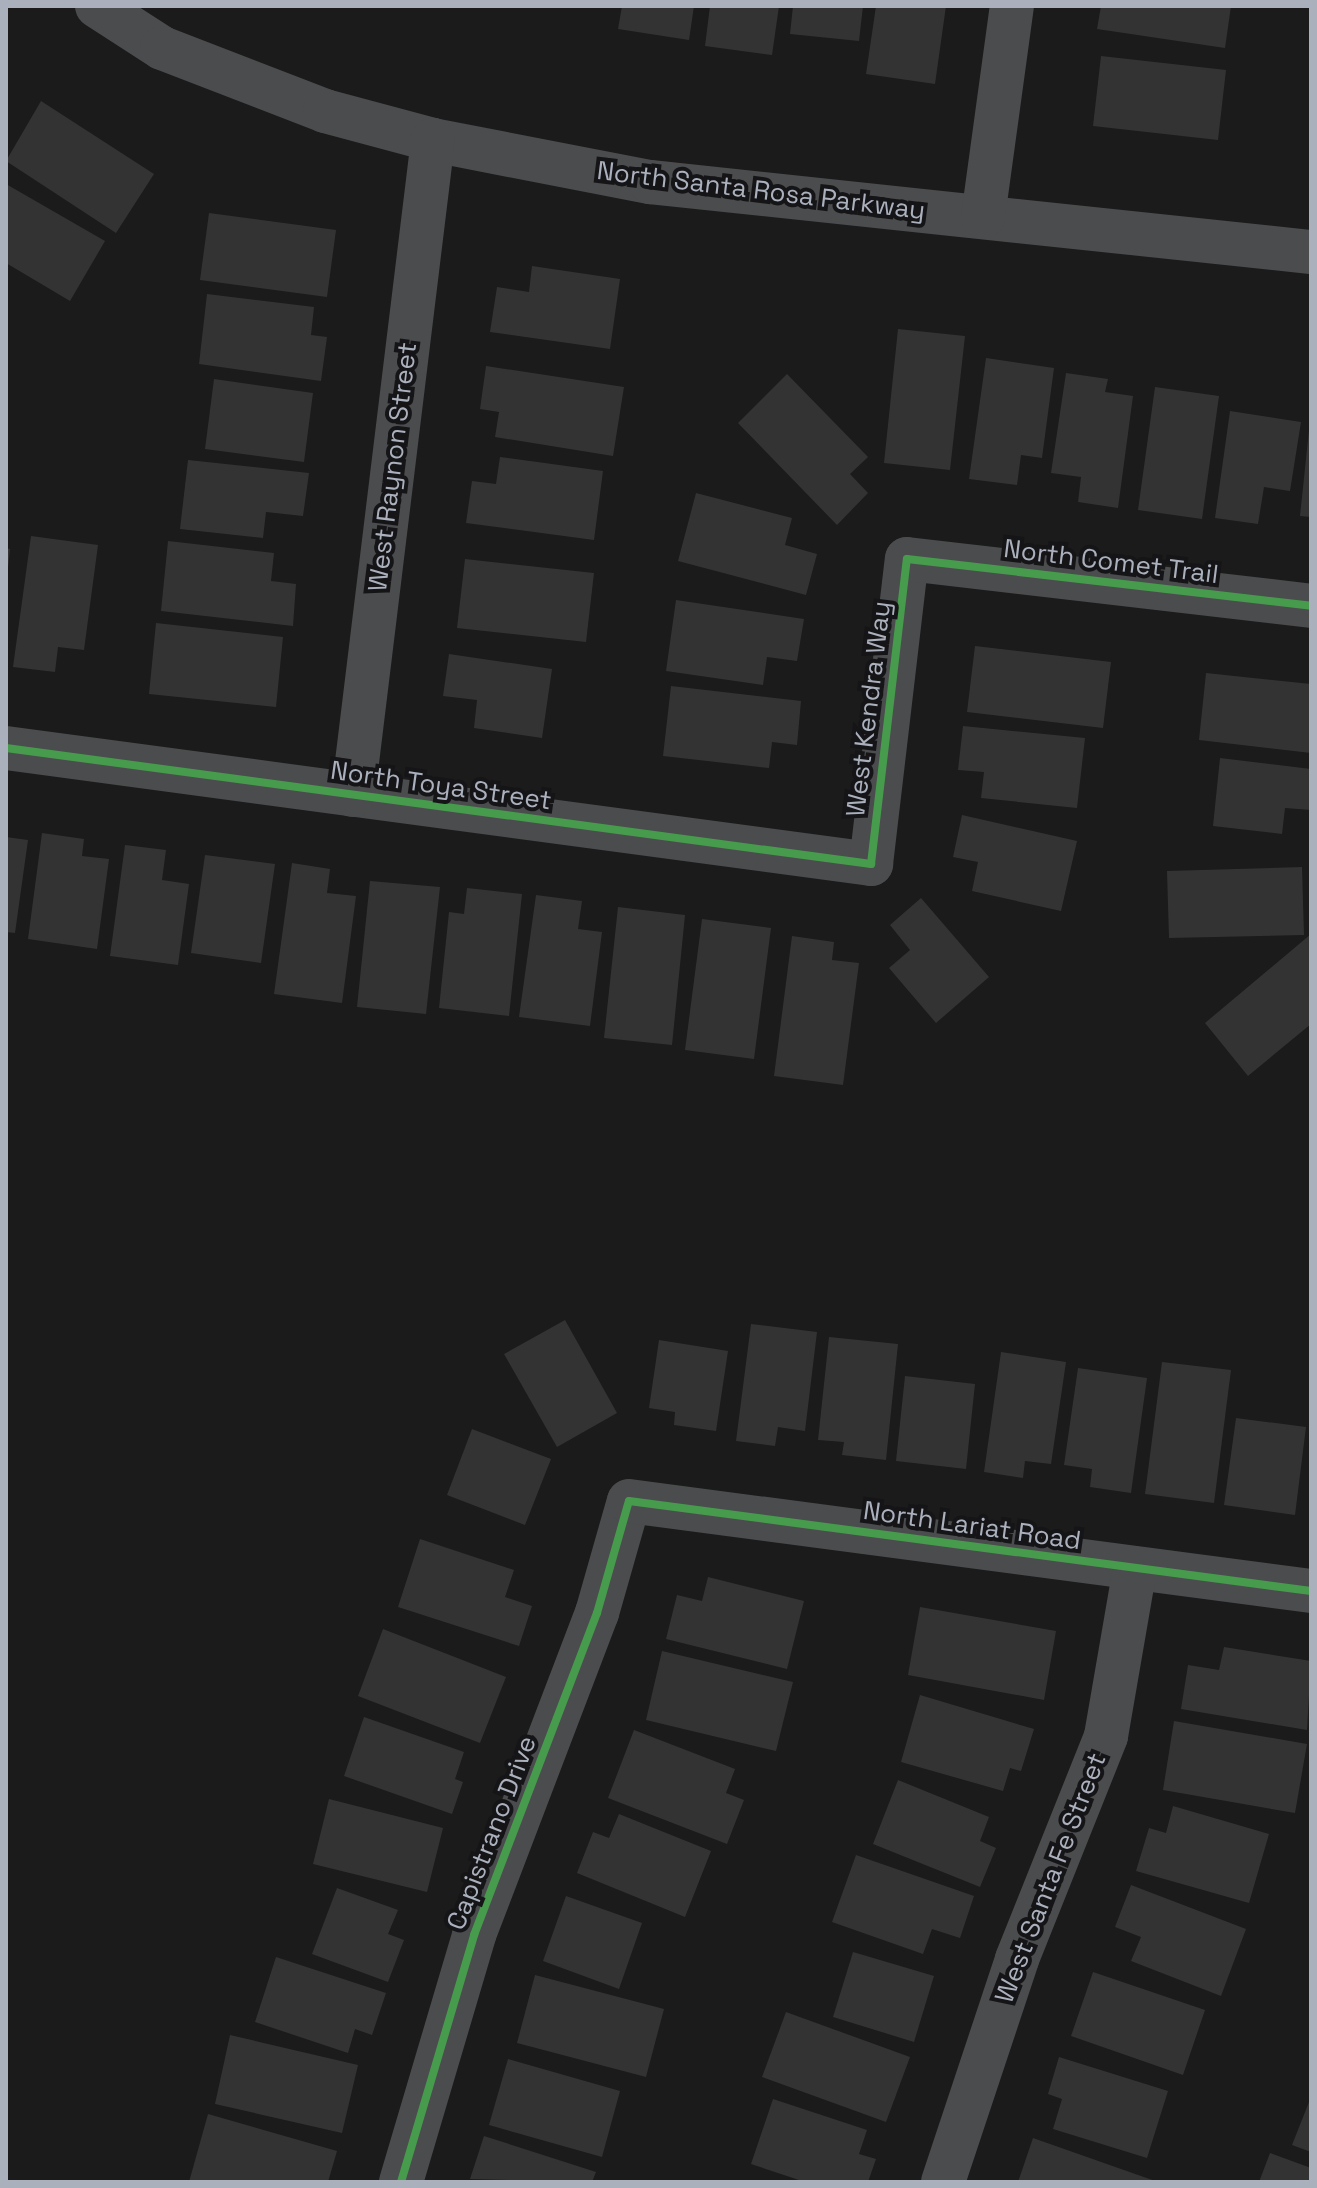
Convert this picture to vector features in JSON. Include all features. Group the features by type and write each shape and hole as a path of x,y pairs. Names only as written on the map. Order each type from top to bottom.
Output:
{"street":[{"name":"North Santa Rosa Parkway","path":"97,6 162,48 325,111 433,140 650,182 1311,252"},
{"path":"983,217 1012,6"},
{"name":"West Raynon Street","path":"353,795 433,140"},
{"name":"North Comet Trail","path":"907,559 1311,606"},
{"name":"West Kendra Way","path":"871,864 907,559"},
{"name":"North Toya Street","path":"6,748 871,864"},
{"name":"North Lariat Road","path":"629,1501 1311,1591"},
{"name":"Capistrano Drive","path":"401,2182 474,1935 597,1613 629,1501"},
{"name":"West Santa Fe Street","path":"943,2182 1017,1959 1106,1736 1135,1568"}],"building":[{"path":"622,6 694,6 689,40 618,29"},
{"path":"710,6 779,6 772,55 705,46"},
{"path":"793,6 863,6 859,41 790,34"},
{"path":"876,6 946,6 935,84 866,74"},
{"path":"1101,6 1231,6 1225,48 1097,29"},
{"path":"1101,56 1226,70 1218,140 1093,126"},
{"path":"41,101 154,174 116,233 6,161"},
{"path":"6,184 105,241 70,301 6,263"},
{"path":"209,213 336,230 327,297 200,280"},
{"path":"532,266 620,279 610,349 490,332 497,287 529,292"},
{"path":"207,294 314,307 311,335 327,337 321,381 199,364"},
{"path":"898,329 965,336 950,470 884,463"},
{"path":"986,358 1054,368 1042,458 1021,455 1017,485 969,479"},
{"path":"486,366 624,387 613,456 495,437 499,412 480,409"},
{"path":"1066,373 1108,379 1105,392 1133,396 1118,508 1078,502 1081,477 1051,473"},
{"path":"787,374 868,457 850,474 868,493 837,525 738,423"},
{"path":"214,379 313,393 304,462 205,449"},
{"path":"1155,387 1219,396 1202,519 1138,510"},
{"path":"1230,411 1301,422 1290,491 1264,487 1258,524 1215,518"},
{"path":"1311,430 1311,517 1300,516"},
{"path":"500,457 603,471 594,540 466,523 472,481 496,484"},
{"path":"188,460 309,473 303,516 266,512 263,538 180,529"},
{"path":"696,493 792,518 785,545 817,554 806,595 678,561"},
{"path":"31,536 98,545 84,650 58,647 55,672 13,667"},
{"path":"168,541 274,553 271,581 296,584 293,626 161,611"},
{"path":"6,548 10,549 8,568 6,568"},
{"path":"465,559 594,573 586,642 457,628"},
{"path":"676,600 804,619 797,661 767,657 763,685 666,671"},
{"path":"156,623 283,637 276,707 149,694"},
{"path":"975,646 1111,662 1103,728 967,712"},
{"path":"449,654 552,669 542,738 474,728 477,700 443,696"},
{"path":"1206,673 1311,684 1311,753 1199,740"},
{"path":"671,686 801,701 797,745 772,742 769,768 663,756"},
{"path":"963,726 1085,738 1077,808 981,798 984,772 958,770"},
{"path":"1220,758 1311,769 1311,810 1285,808 1282,834 1213,826"},
{"path":"962,815 1077,841 1061,911 972,891 978,862 953,857"},
{"path":"42,833 84,839 82,856 109,859 97,949 28,939"},
{"path":"6,837 28,840 15,933 6,932"},
{"path":"125,845 166,850 162,880 189,884 178,965 110,956"},
{"path":"205,855 275,864 261,963 191,953"},
{"path":"292,863 330,869 327,893 356,896 342,1003 274,994"},
{"path":"1302,867 1304,935 1169,938 1167,871"},
{"path":"370,881 440,887 426,1014 357,1007"},
{"path":"467,888 522,894 509,1016 439,1008 449,912 464,914"},
{"path":"536,895 582,901 578,929 602,932 590,1026 519,1017"},
{"path":"921,898 989,977 936,1023 889,968 910,950 890,925"},
{"path":"618,907 685,915 672,1045 604,1038"},
{"path":"702,919 771,928 754,1059 685,1050"},
{"path":"1311,934 1311,1024 1248,1076 1205,1023"},
{"path":"792,936 834,942 832,960 859,963 843,1085 774,1076"},
{"path":"565,1320 617,1413 557,1447 504,1354"},
{"path":"751,1324 817,1332 805,1431 778,1427 775,1446 736,1441"},
{"path":"829,1337 898,1344 886,1460 842,1455 844,1442 818,1440"},
{"path":"659,1340 728,1351 716,1431 674,1425 675,1412 649,1408"},
{"path":"1001,1352 1066,1362 1051,1464 1025,1461 1023,1478 984,1472"},
{"path":"1162,1362 1231,1370 1214,1503 1145,1494"},
{"path":"1078,1368 1147,1378 1131,1493 1090,1487 1092,1469 1064,1465"},
{"path":"905,1376 975,1384 966,1469 896,1461"},
{"path":"1236,1418 1306,1427 1295,1515 1224,1505"},
{"path":"472,1429 551,1459 525,1525 447,1495"},
{"path":"420,1539 514,1570 505,1597 532,1606 519,1646 398,1607"},
{"path":"708,1577 804,1601 787,1669 666,1639 677,1595 702,1601"},
{"path":"920,1607 1056,1631 1044,1700 908,1675"},
{"path":"383,1629 506,1677 480,1743 358,1696"},
{"path":"1224,1647 1311,1661 1307,1730 1181,1709 1188,1665 1219,1670"},
{"path":"662,1651 793,1682 776,1751 646,1720"},
{"path":"920,1695 1034,1729 1021,1771 1010,1768 1003,1791 901,1762"},
{"path":"364,1717 464,1752 455,1779 463,1782 452,1814 344,1776"},
{"path":"1174,1721 1307,1744 1295,1813 1163,1790"},
{"path":"634,1730 735,1769 726,1793 744,1800 727,1844 608,1798"},
{"path":"898,1780 989,1817 980,1841 996,1848 980,1887 873,1844"},
{"path":"329,1799 443,1828 427,1892 313,1864"},
{"path":"1173,1806 1269,1834 1249,1903 1136,1871 1149,1828 1166,1833"},
{"path":"619,1814 711,1851 685,1917 577,1873 593,1832 609,1838"},
{"path":"856,1855 974,1896 960,1938 932,1929 923,1954 832,1922"},
{"path":"1131,1885 1246,1929 1221,1996 1131,1961 1141,1937 1115,1927"},
{"path":"337,1888 398,1910 388,1934 404,1940 388,1982 312,1954"},
{"path":"566,1896 642,1923 619,1989 543,1961"},
{"path":"853,1952 934,1976 914,2042 833,2017"},
{"path":"276,1957 386,1993 372,2035 355,2029 348,2053 255,2022"},
{"path":"1093,1972 1205,2010 1183,2075 1071,2036"},
{"path":"535,1975 664,2009 646,2077 517,2043"},
{"path":"786,2012 910,2057 886,2122 762,2077"},
{"path":"230,2035 358,2065 342,2133 215,2104"},
{"path":"1059,2057 1168,2091 1147,2158 1053,2129 1062,2099 1048,2094"},
{"path":"508,2059 620,2091 602,2157 489,2125"},
{"path":"1311,2097 1311,2152 1292,2145"},
{"path":"773,2099 867,2130 859,2154 876,2159 868,2182 805,2182 751,2164"},
{"path":"208,2114 337,2151 328,2182 189,2182"},
{"path":"484,2136 596,2172 592,2182 470,2179"},
{"path":"1033,2138 1158,2182 1018,2182"},
{"path":"1270,2153 1311,2168 1311,2182 1259,2182"}],"cycle path":[{"path":"6,748 871,864 907,559 1311,606"},
{"path":"401,2182 474,1935 597,1613 629,1501 1311,1591"}]}
